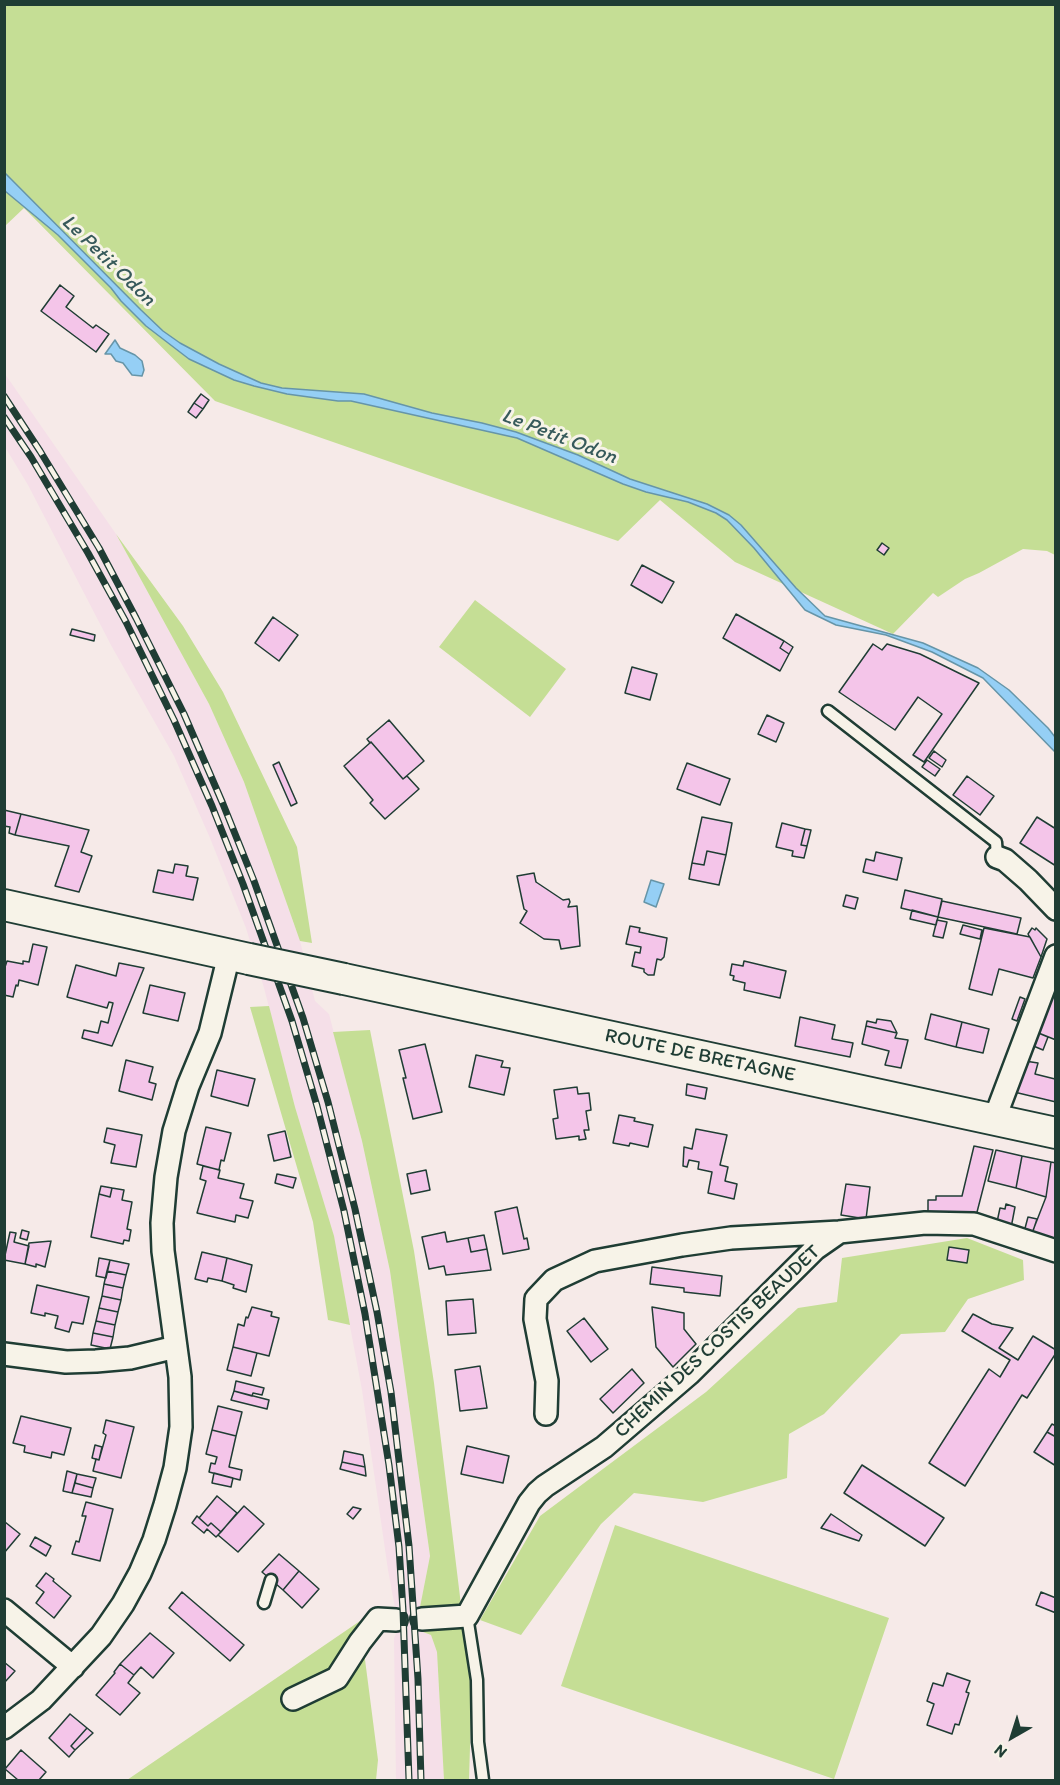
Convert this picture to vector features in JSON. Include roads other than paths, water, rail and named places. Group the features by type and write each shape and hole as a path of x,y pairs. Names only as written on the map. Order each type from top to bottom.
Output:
{"main road":[{"name":"ROUTE DE BRETAGNE","path":"4,905 1056,1133"}],"street":[{"path":"998,856 1028,880 1056,909"},
{"path":"994,1120 1056,956"},
{"path":"4,1728 41,1700 101,1636 123,1604 140,1573 156,1532 175,1467 181,1427 180,1377 163,1251 162,1223 166,1178 174,1131 188,1086 239,957"},
{"path":"546,1414 547,1381 535,1320 536,1299 554,1280 595,1261 731,1238 839,1232 925,1223 974,1224 1056,1251"},
{"name":"CHEMIN DES COSTIS BEAUDET","path":"467,1616 529,1503 537,1493 604,1447 655,1404 730,1335 815,1250 839,1232"},
{"path":"4,1354 66,1362 96,1361 130,1358 176,1347"},
{"path":"4,1610 73,1667"},
{"path":"422,1619 467,1616"},
{"path":"293,1699 337,1678 378,1619 396,1620"}],"lane":[{"path":"828,711 996,842 998,856"},
{"path":"264,1603 271,1580"},
{"path":"467,1616 477,1680 478,1742 483,1780"}],"water":[{"path":"5,173 141,310 163,331 180,343 261,383 282,388 364,394 432,413 516,432 578,455 630,479 707,504 729,515 741,525 796,588 825,616 923,643 978,668 1009,690 1055,737 1055,752 983,678 932,652 886,635 836,625 805,610 754,548 727,520 716,513 688,502 623,484 517,438 351,401 287,394 234,380 189,359 146,326 58,235 5,191"},
{"path":"115,340 120,348 142,361 144,370 142,376 132,375 123,363 116,361 111,354 105,354"},
{"path":"651,880 664,884 656,907 644,902"}],"railway":[{"path":"4,396 99,548 184,714 254,881 303,1018 328,1102 355,1209 391,1392 409,1546 418,1679 421,1780"},
{"path":"4,417 31,457 88,553 126,622 174,720 243,884 292,1021 344,1211 365,1314 389,1465 399,1547 409,1780"}],"water label":[{"name":"Le Petit Odon","path":"108,261"},
{"name":"Le Petit Odon","path":"559,437"}]}
